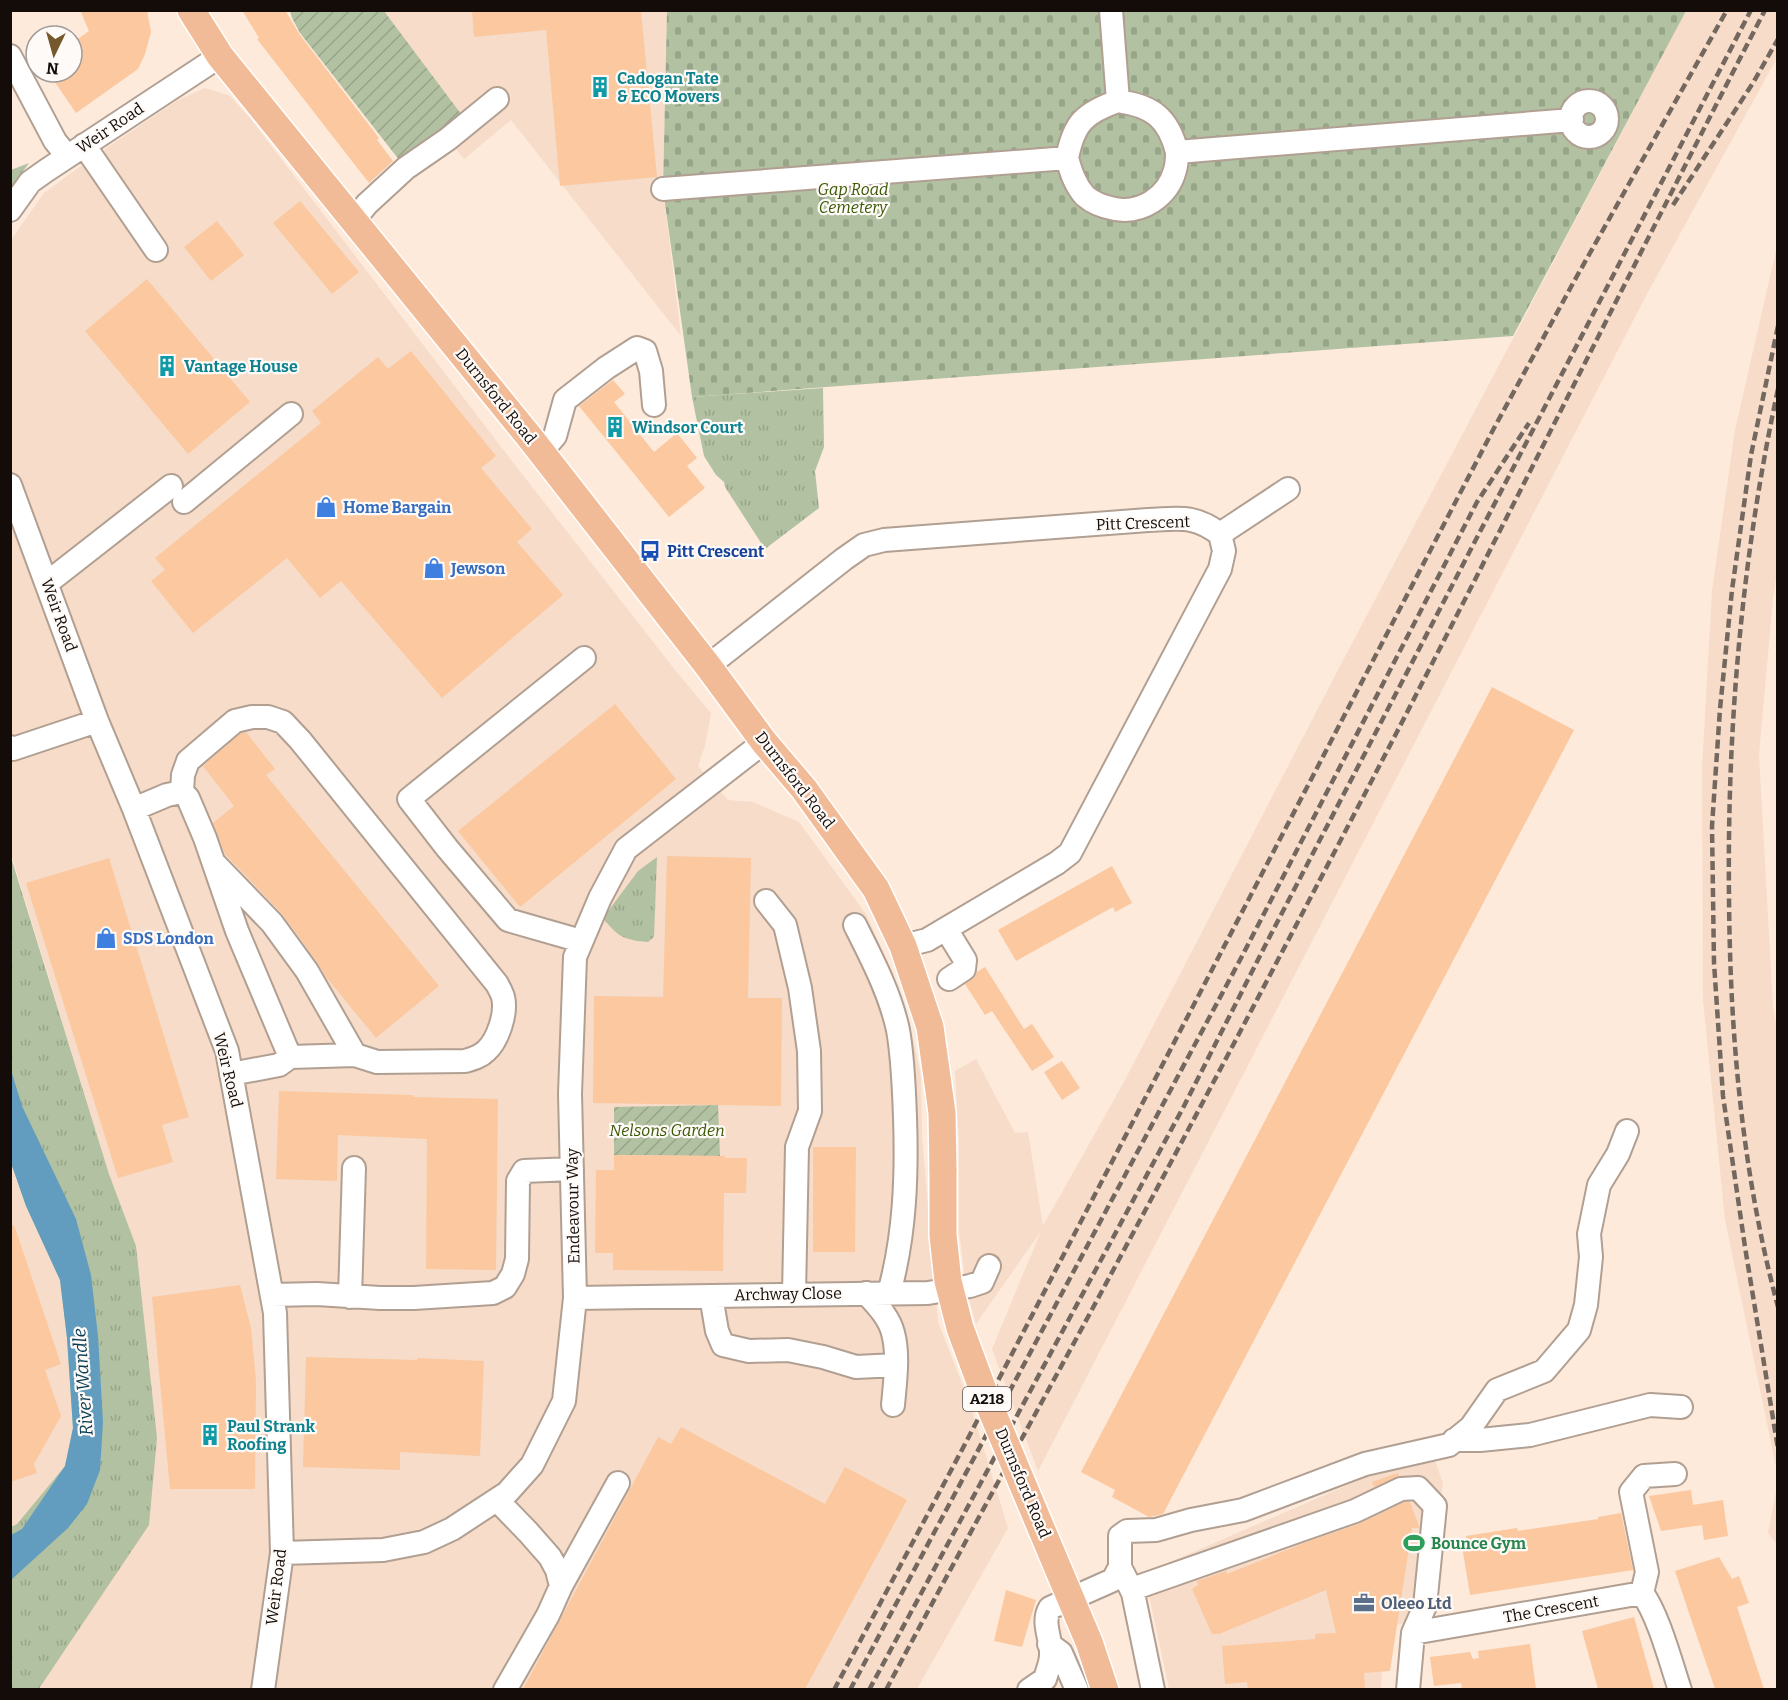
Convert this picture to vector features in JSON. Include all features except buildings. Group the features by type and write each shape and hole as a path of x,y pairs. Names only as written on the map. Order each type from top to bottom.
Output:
{"main road":[{"name":"Durnsford Road","path":"191,10 220,56 541,452 708,666 764,742 804,789 876,889 903,946 930,1027 942,1113 943,1235 948,1281 960,1328 983,1390 1089,1642 1105,1689"}],"street":[{"path":"1111,10 1118,101"},
{"name":"Weir Road","path":"10,210 30,182 220,56"},
{"path":"10,57 55,141 75,151 156,250"},
{"path":"353,221 367,204 406,168 448,139 497,99"},
{"path":"1118,101 1151,110 1158,116 1173,136 1177,152 1175,169 1169,185 1157,198 1142,207 1126,211 1103,207 1086,196 1074,180 1067,158 1071,139 1081,121 1097,108 1118,101"},
{"path":"1177,152 1572,120"},
{"path":"663,189 1067,158"},
{"path":"541,452 555,436 565,400 606,368 637,348 645,351 651,371 654,405"},
{"path":"47,583 291,414"},
{"name":"Weir Road","path":"10,485 97,721 134,809 227,1051 275,1312 282,1553 263,1689"},
{"path":"903,946 927,940 1070,853 1220,569 1224,551 1220,534 1288,489"},
{"name":"Pitt Crescent","path":"708,666 864,545 884,540 1148,520 1188,519 1205,523 1220,534"},
{"path":"581,941 508,920 409,799 584,658"},
{"path":"231,1074 279,1065 291,1058 355,1055 378,1062 475,1058 486,1051 496,1039 504,1008 503,996 497,984 300,740 283,722 268,717 252,717 235,721 188,761 183,775 182,792 188,798 205,838 237,931 291,1058"},
{"path":"12,749 97,721"},
{"name":"Endeavour Way","path":"282,1553 383,1550 424,1542 452,1529 507,1493 532,1464 564,1401 575,1298 570,1094 575,957 600,898 626,849 764,742"},
{"path":"134,809 167,795 182,792"},
{"path":"214,863 272,923 300,961 355,1055"},
{"path":"766,901 785,925 800,988 809,1051 810,1111 797,1148 794,1294"},
{"path":"855,925 881,977 897,1030 904,1087 907,1168 898,1260 890,1293"},
{"path":"946,929 965,960 964,969 949,979"},
{"path":"1153,1689 1133,1593 1120,1567 1120,1536 1127,1531 1156,1530 1191,1520 1243,1510 1365,1464 1449,1445 1471,1427 1497,1390 1544,1371 1579,1330 1586,1305 1590,1257 1589,1234 1599,1185 1618,1154 1627,1131"},
{"path":"350,1297 354,1168"},
{"path":"272,1295 317,1294 414,1298 493,1293 505,1287 513,1274 517,1259 517,1193 518,1181 524,1171 572,1169"},
{"name":"Archway Close","path":"575,1298 928,1293 970,1287 982,1282 989,1266"},
{"path":"866,1293 880,1308 893,1332 896,1365 893,1405"},
{"path":"711,1296 717,1331 723,1345 749,1351 788,1350 823,1357 856,1368 896,1365"},
{"path":"1455,1440 1530,1435 1650,1405 1681,1407"},
{"path":"1675,1474 1644,1476 1631,1492 1647,1572 1642,1593 1654,1616 1680,1689"},
{"path":"505,1689 548,1615 561,1586 618,1483"},
{"path":"1133,1593 1138,1587 1355,1511 1401,1489 1418,1488 1435,1506 1425,1605 1413,1633 1408,1689"},
{"path":"497,1500 550,1557 557,1570 561,1586"},
{"path":"1029,1689 1045,1678 1052,1656 1046,1614 1050,1608 1113,1581 1120,1567"},
{"name":"The Crescent","path":"1413,1633 1642,1593"},
{"path":"1049,1644 1061,1653 1077,1689"}],"shaded area":[{"name":"Cadogan Tate & ECO Movers","path":"384,11 667,11 663,189 681,336 511,120 464,159 448,139 463,118"},
{"path":"1686,11 1777,11 1777,58 1648,292 1038,1471 992,1349 1041,1231 976,1324 966,1287 959,1231 959,1142 955,1071 976,1059 1015,1133 1028,1132 1043,1226 1124,1082 1339,668"},
{"path":"205,88 230,96 250,118 508,456 711,713 705,746 698,766 728,800 753,802 799,822 866,914 891,970 911,1029 921,1076 922,1136 938,1322 970,1404 1008,1528 917,1689 38,1689 76,1631 136,1246 109,1174 11,854 11,240 44,193 178,100"},
{"path":"1777,246 1778,564 1759,754 1773,1007 1778,1033 1777,1472 1725,1220 1703,1000 1702,769 1712,591 1735,430"},
{"path":"10,1163 26,1207 60,1280 67,1338 73,1428 65,1466 17,1524 11,1527"},
{"path":"1434,1457 1443,1484 1429,1585 1429,1619 1396,1625 1382,1670 1381,1689 1169,1689 1150,1600 1138,1576 1364,1478 1419,1459"},
{"path":"1777,1487 1778,1544 1768,1533"}],"green space":[{"path":"290,11 384,11 464,118 400,161 300,33"},
{"name":"Gap Road Cemetery","path":"667,11 1686,11 1513,336 692,397 663,189"},
{"path":"29,163 11,188 11,170"},
{"path":"823,388 824,447 815,471 819,508 765,549 724,482 716,475 704,456 692,397"},
{"path":"10,854 109,1174 136,1246 157,1438 149,1525 38,1690 11,1689 11,1527 17,1524 65,1466 73,1428 67,1338 60,1280 26,1206 11,1163"},
{"path":"657,857 654,937 648,942 627,939 603,918 638,871"},
{"name":"Nelsons Garden","path":"718,1105 720,1156 614,1155 614,1107"}],"water":[{"name":"River Wandle","path":"10,1067 22,1106 76,1219 91,1275 98,1336 103,1422 100,1470 87,1504 68,1528 11,1580 11,1535 22,1529 65,1466 73,1428 67,1338 60,1280 26,1206 11,1163"}],"railway":[{"path":"834,1690 964,1446 1493,430 1727,10"},
{"path":"869,1690 1184,1106 1751,10"},
{"path":"886,1690 1245,1023 1470,590 1765,10"},
{"path":"1673,205 1753,83 1778,39"},
{"path":"1778,326 1751,455 1732,590 1720,709 1712,826 1714,963 1723,1096 1778,1449"},
{"path":"1778,389 1765,452 1746,578 1734,705 1729,833 1732,1000 1740,1104 1755,1206 1778,1307"},
{"path":"850,1690 1240,960 1477,502 1529,423"}],"place":[{"name":"Cadogan Tate & ECO Movers","path":"600,87"},
{"name":"Vantage House","path":"167,366"},
{"name":"Windsor Court","path":"615,427"},
{"name":"Home Bargain","path":"326,507"},
{"name":"Pitt Crescent","path":"650,551"},
{"name":"Jewson","path":"434,568"},
{"name":"SDS London","path":"106,938"},
{"name":"Paul Strank Roofing","path":"210,1435"},
{"name":"Bounce Gym","path":"1414,1543"},
{"name":"Oleeo Ltd","path":"1364,1603"}]}
